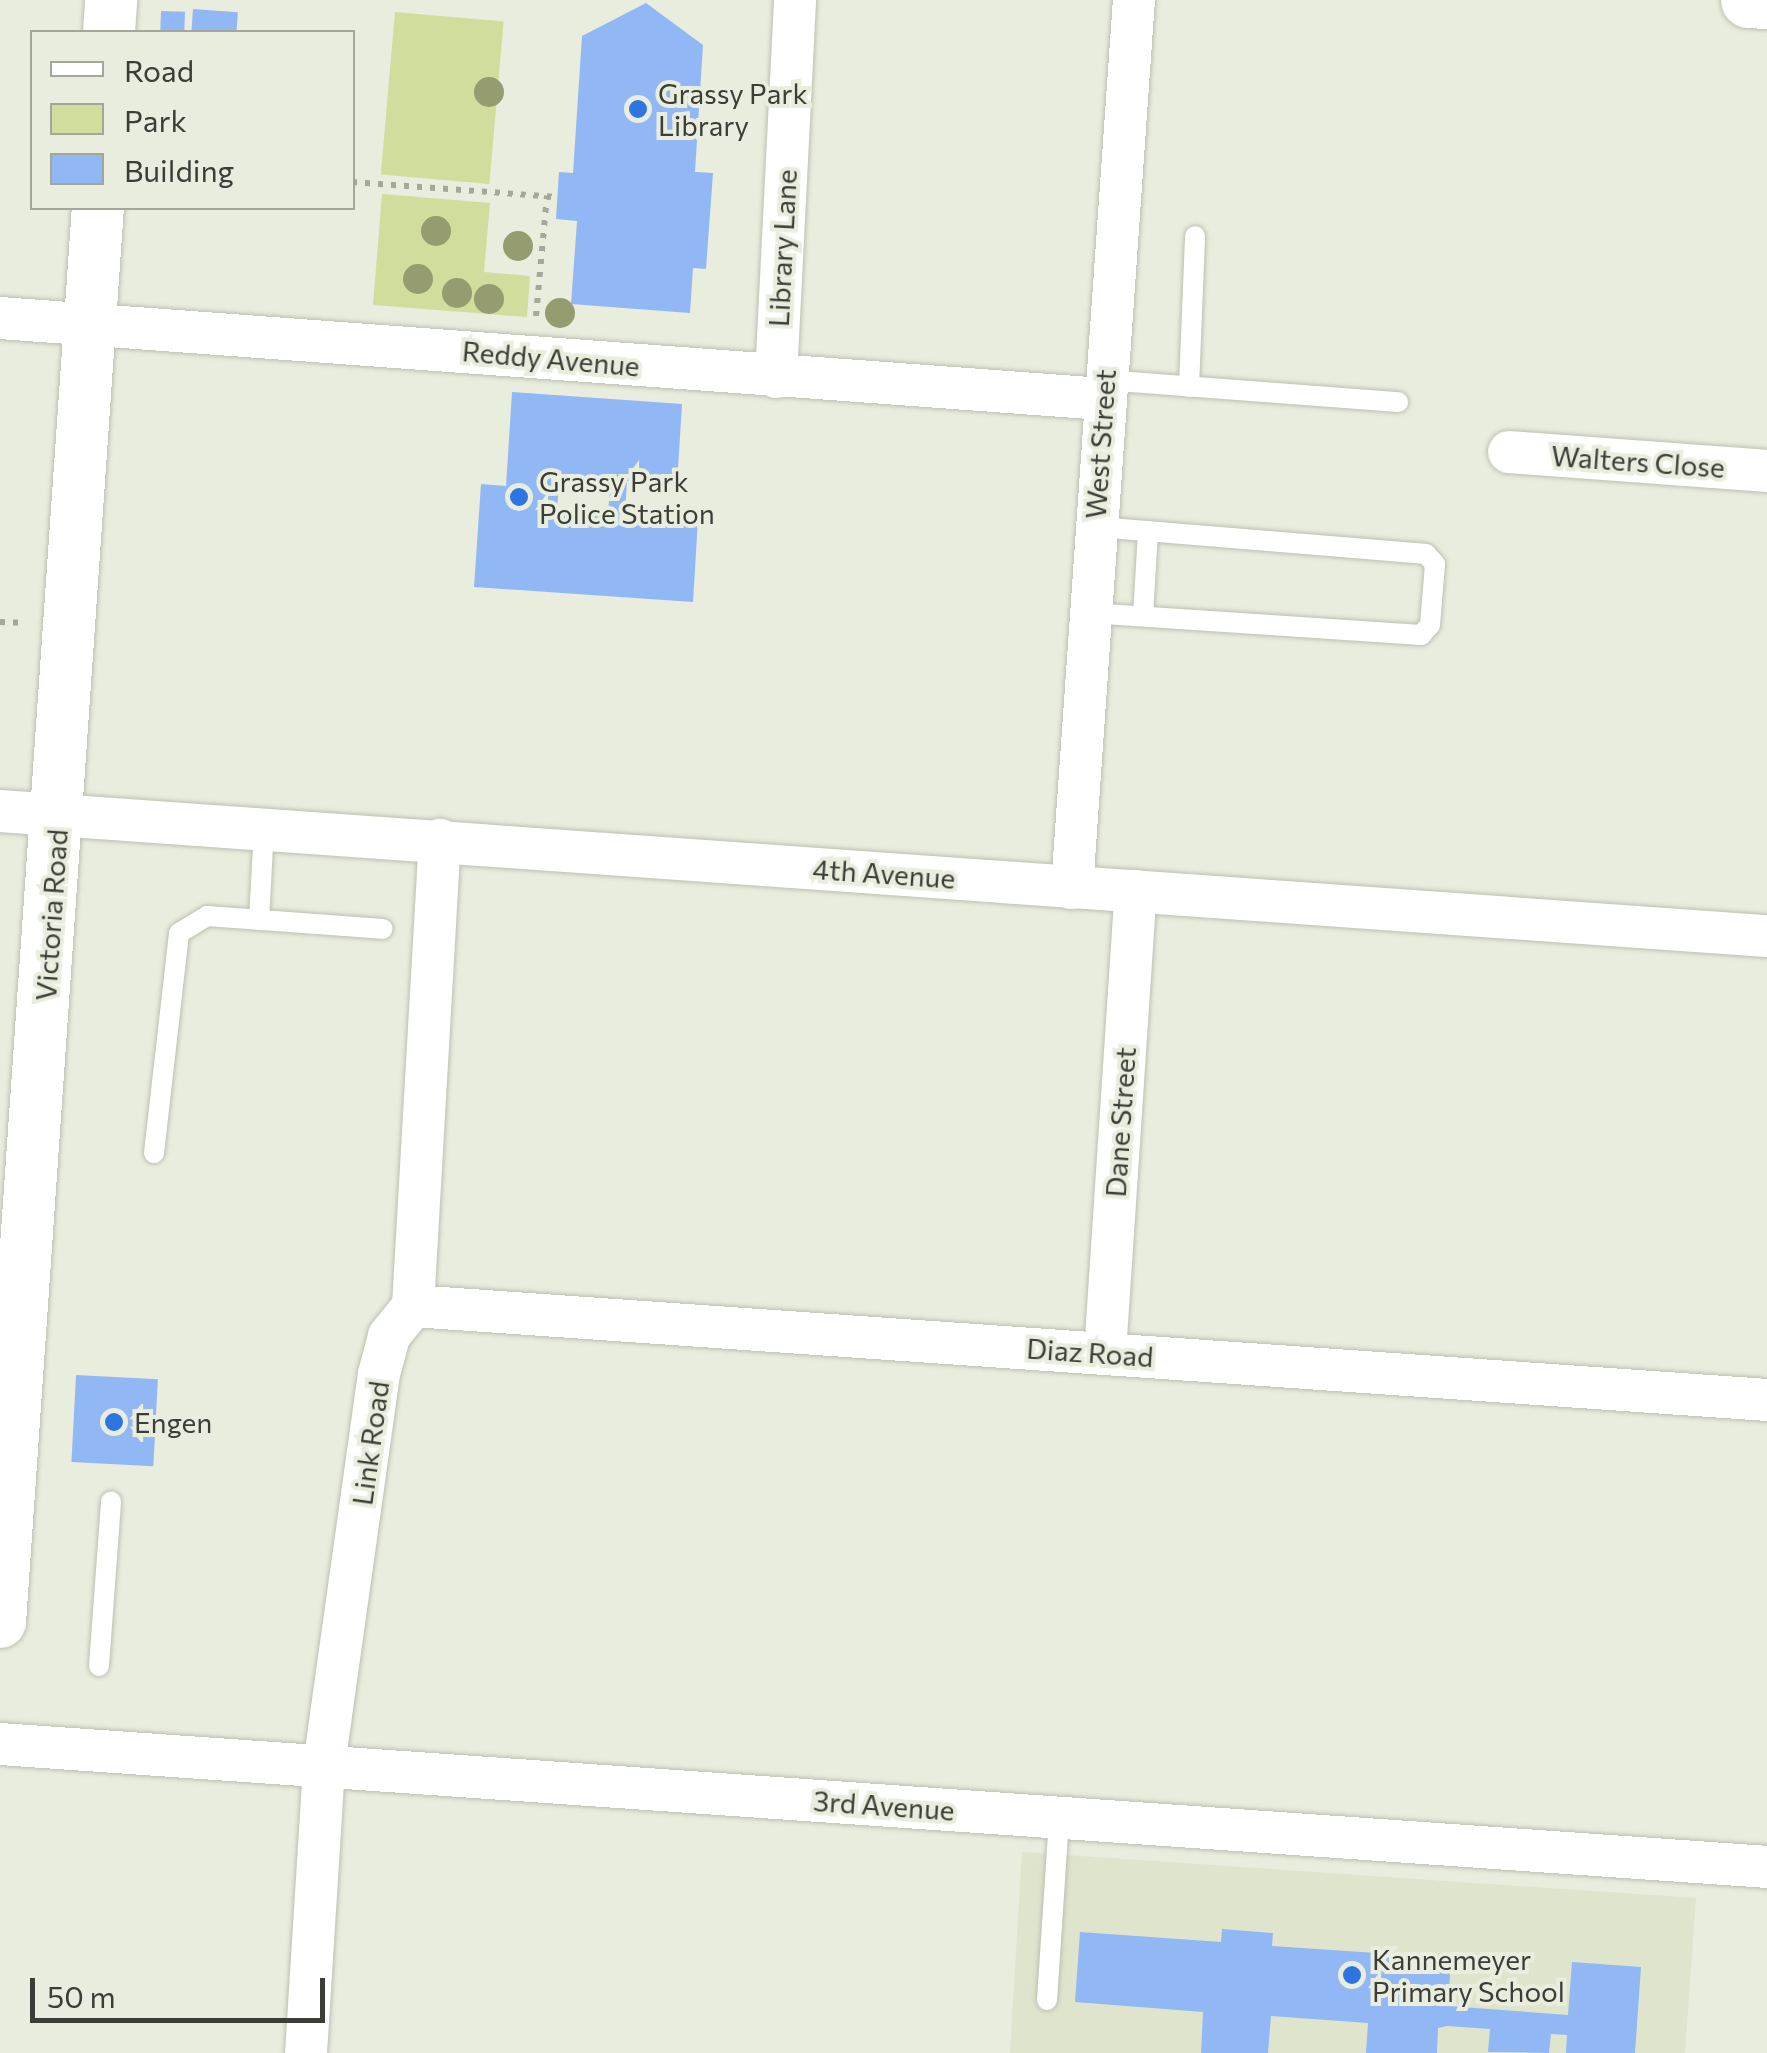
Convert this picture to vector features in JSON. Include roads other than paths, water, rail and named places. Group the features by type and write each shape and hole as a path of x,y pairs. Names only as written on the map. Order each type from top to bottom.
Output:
{"main road":[{"path":"1748,0 1767,2"}],"street":[{"path":"109,30 112,0"},
{"name":"Library Lane","path":"776,377 794,0"},
{"name":"West Street","path":"1072,888 1103,390 1134,0"},
{"name":"Victoria Road","path":"0,1622 98,210"},
{"name":"Reddy Avenue","path":"0,318 776,377 1103,390"},
{"name":"Walters Close","path":"1509,452 1767,470"},
{"name":"4th Avenue","path":"0,811 1767,936"},
{"path":"413,1306 440,840"},
{"name":"Dane Street","path":"1105,1352 1136,892"},
{"name":"Diaz Road","path":"413,1306 1767,1400"},
{"name":"Link Road","path":"306,2053 324,1765 381,1364 389,1336 413,1306"},
{"name":"3rd Avenue","path":"0,1744 1767,1867"}],"lane":[{"path":"1189,386 1195,236"},
{"path":"1103,390 1189,386 1398,402"},
{"path":"1089,613 1421,635 1430,625 1435,564 1426,554 1094,526"},
{"path":"1142,616 1148,531"},
{"path":"259,920 264,829"},
{"path":"154,1152 174,942 207,916 383,929"},
{"path":"99,1666 111,1501"},
{"path":"1047,2000 1059,1817"}],"place":[{"name":"Grassy Park Library","path":"638,109"},
{"name":"Grassy Park Police Station","path":"519,497"},
{"name":"Engen","path":"114,1422"},
{"name":"Kannemeyer Primary School","path":"1352,1975"}]}
